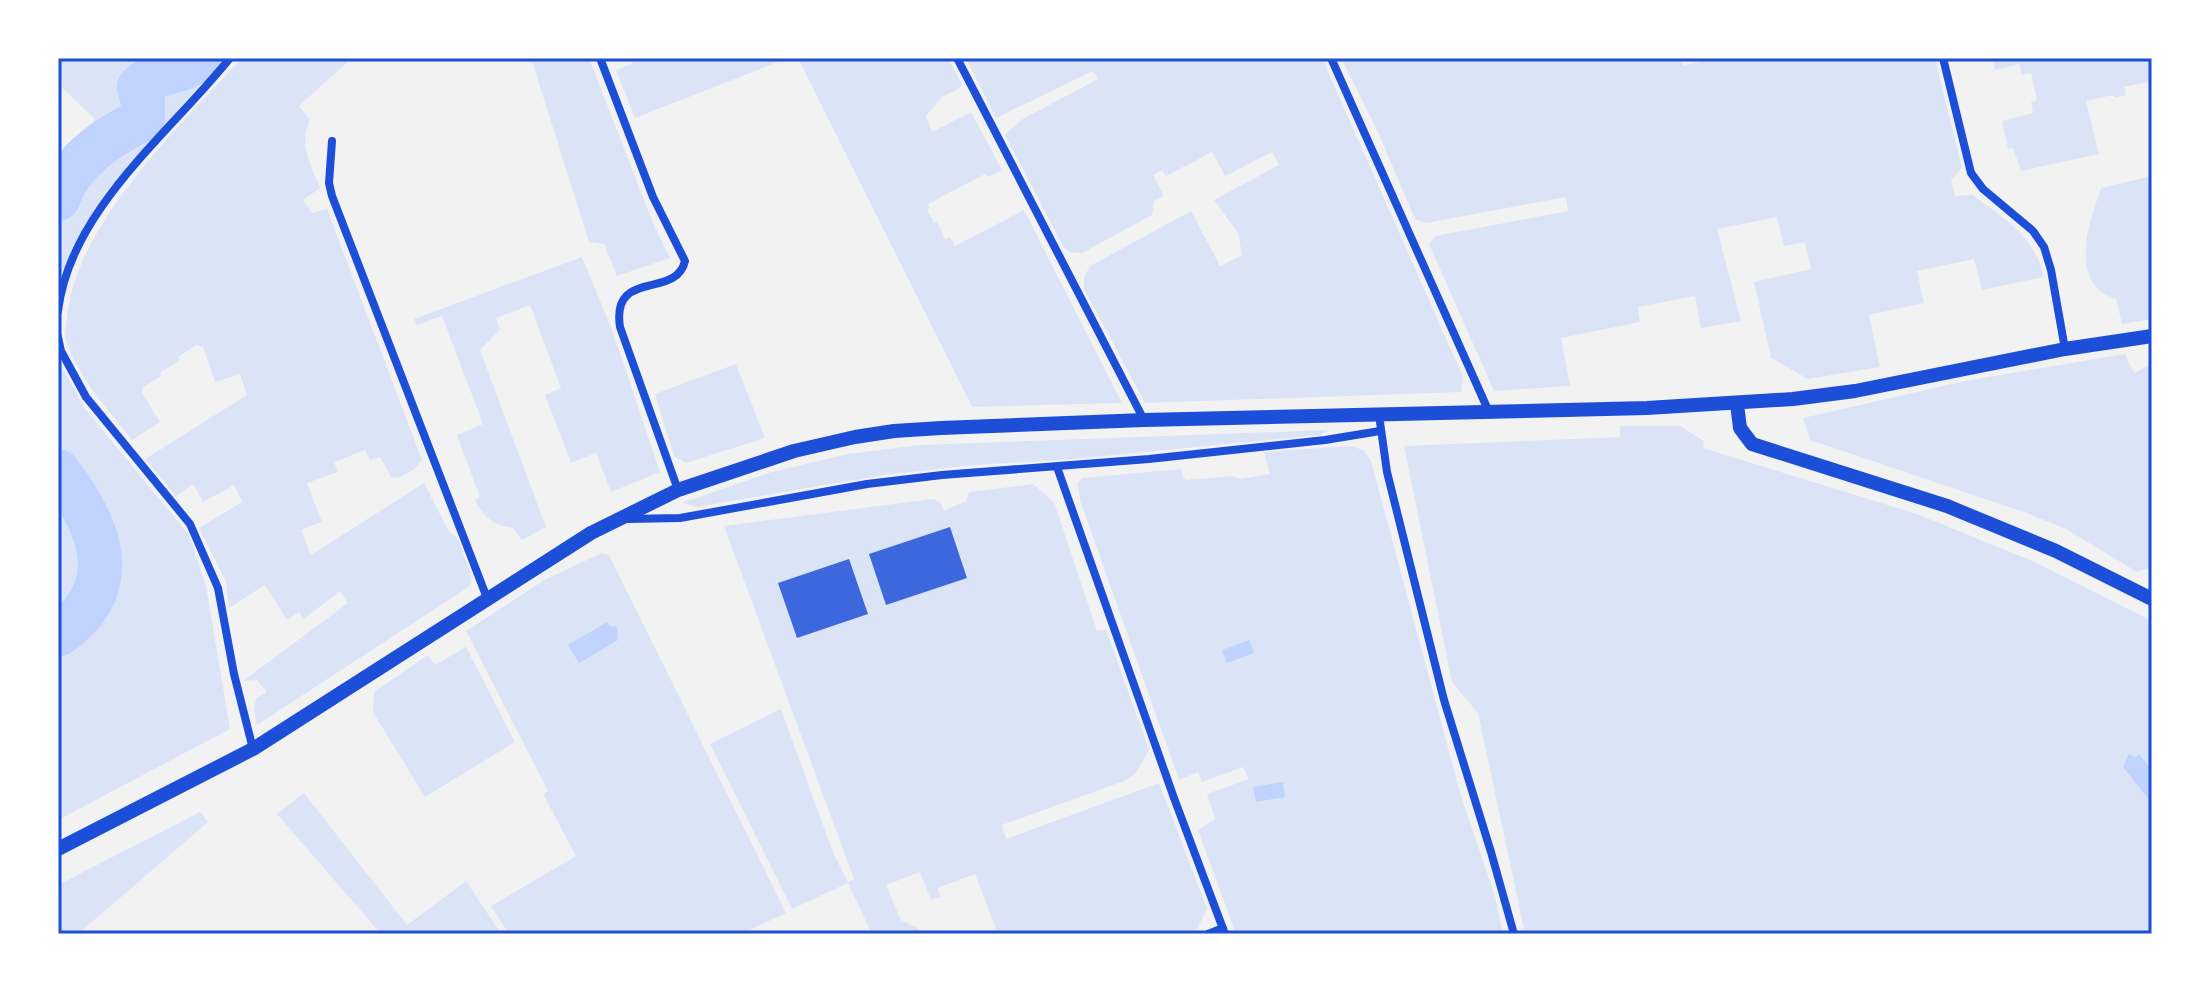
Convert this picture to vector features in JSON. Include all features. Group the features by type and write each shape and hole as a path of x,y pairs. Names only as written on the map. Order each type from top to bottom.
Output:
{"street":[{"path":"58,311 65,274 96,215 135,163 230,58"},
{"path":"600,58 653,197 685,261 683,270 675,277 626,295 619,304 618,312 620,327 678,490"},
{"path":"957,58 1144,420"},
{"path":"1331,58 1489,412"},
{"path":"1943,58 1971,173 1983,189 2033,231 2044,247 2065,349"},
{"path":"332,141 329,183 332,196 487,598"},
{"path":"58,849 253,749 591,533 678,490 794,451 894,431 1144,420 1737,404 1855,391 2065,349 2152,336"},
{"path":"58,337 61,351 86,397 190,524 218,588 234,674 253,749"},
{"path":"1737,404 1740,428 1752,444 1947,506 2068,556 2152,599"},
{"path":"1379,415 1387,472 1444,700 1514,934"},
{"path":"618,519 680,518 867,484 1325,440 1380,431"},
{"path":"1057,467 1224,931 1208,934"}],"shaded area":[{"path":"58,58 224,58 105,193 58,280 58,159 95,119 58,84"},
{"path":"242,58 352,58 299,106 310,120 306,146 320,188 303,200 312,213 327,209 422,460 415,469 398,478 391,477 380,457 370,460 365,450 334,462 338,472 307,483 322,522 301,530 311,555 424,483 448,530 458,539 471,575 470,586 257,725 254,711 256,698 267,692 257,680 243,681 348,603 340,591 304,619 299,612 287,620 265,585 229,608 226,581 199,528 242,502 234,485 203,502 193,484 176,496 145,459 247,395 240,374 215,382 203,347 196,345 160,373 162,376 143,387 142,393 160,422 132,440 87,382 72,356 65,334 74,284 89,248 109,213 162,145"},
{"path":"531,58 589,58 653,223 670,258 617,276 604,244 589,242"},
{"path":"630,58 788,58 635,118 616,70 632,64"},
{"path":"798,58 948,58 962,84 959,89 942,97 926,116 932,132 971,112 1002,170 988,177 985,174 928,204 927,210 945,239 950,237 955,246 1024,210 1122,403 972,407"},
{"path":"966,58 1322,58 1463,377 1461,392 1145,403 1084,289 1084,277 1090,266 1191,211 1220,266 1242,255 1238,233 1214,200 1279,165 1272,152 1225,176 1212,152 1166,176 1162,170 1153,175 1164,196 1154,201 1152,215 1082,253 1070,252 1064,248 1005,135 1021,120 1098,79 1093,71 996,118"},
{"path":"1341,58 1679,58 1683,66 1716,58 1935,58 1962,168 1951,180 1955,196 1973,195 2017,230 2033,250 2044,277 1982,290 1974,259 1917,271 1924,303 1869,315 1880,367 1808,379 1771,358 1754,282 1811,269 1805,242 1784,246 1777,217 1717,229 1741,321 1701,328 1695,296 1638,307 1640,322 1561,338 1570,386 1494,391 1429,244 1435,236 1568,211 1566,197 1426,223 1415,219 1377,130"},
{"path":"1986,58 2152,58 2152,81 2124,87 2126,95 2086,101 2099,154 2021,171 2013,148 2008,149 2002,121 2033,113 2031,102 2037,100 2031,73 2022,75 2019,64 1995,70 1992,59"},
{"path":"2152,176 2152,319 2122,324 2116,299 2099,290 2091,279 2087,267 2086,240 2101,188"},
{"path":"582,257 612,330 660,472 611,492 596,453 571,463 545,395 561,388 530,305 496,318 500,330 480,350 546,527 522,540 513,528 490,520 475,500 480,497 457,435 483,424 442,316 417,325 414,319"},
{"path":"2125,354 2134,373 2150,365 2152,355 2152,567 2137,572 2066,529 2024,512 1810,440 1803,418 1965,381"},
{"path":"58,360 86,410 189,535 206,586 230,729 58,820"},
{"path":"736,364 765,438 686,463 674,456 655,394"},
{"path":"1620,426 1680,426 1704,441 1703,448 1917,514 2037,563 2152,621 2152,934 1525,934 1478,713 1452,682 1404,446 1620,437"},
{"path":"1329,430 1320,435 883,475 697,507 682,503 768,473 848,454 920,445"},
{"path":"1351,446 1363,450 1371,461 1461,796 1495,896 1503,934 1236,934 1198,830 1215,819 1207,794 1249,779 1243,767 1202,782 1198,772 1179,780 1080,500 1078,483 1082,478 1181,469 1183,478 1187,480 1232,476 1240,479 1270,474 1264,452"},
{"path":"1033,484 1054,502 1097,631 1106,629 1149,750 1135,774 1124,781 1002,825 1006,839 1159,783 1207,909 1197,929 1183,934 998,934 975,874 938,888 940,897 931,900 920,872 886,885 901,920 919,929 921,934 872,934 848,883 792,909 710,744 781,709 834,855 848,882 854,879 724,526 933,499 940,502 944,511 966,501 969,492"},
{"path":"602,553 609,555 786,913 741,934 509,934 491,906 576,856 543,794 548,791 466,631 546,579"},
{"path":"466,647 515,742 425,797 373,712 374,692 428,655 435,665"},
{"path":"304,793 407,925 466,881 501,934 381,934 277,814"},
{"path":"200,812 208,822 78,934 58,934 58,885"}],"water":[{"path":"607,622 617,627 618,640 579,663 568,645"},
{"path":"1249,640 1254,653 1227,663 1222,650"},
{"path":"2129,754 2135,757 2139,754 2152,770 2150,801 2123,767"},
{"path":"1283,782 1285,797 1256,802 1253,787"}],"building":[{"path":"950,527 967,578 886,605 869,554"},
{"path":"849,559 868,614 797,638 778,583"}],"waterway":[{"path":"58,199 72,172 92,151 143,119 139,87 199,58"},
{"path":"58,471 86,514 100,556 99,577 92,597 79,617 58,635"}]}
